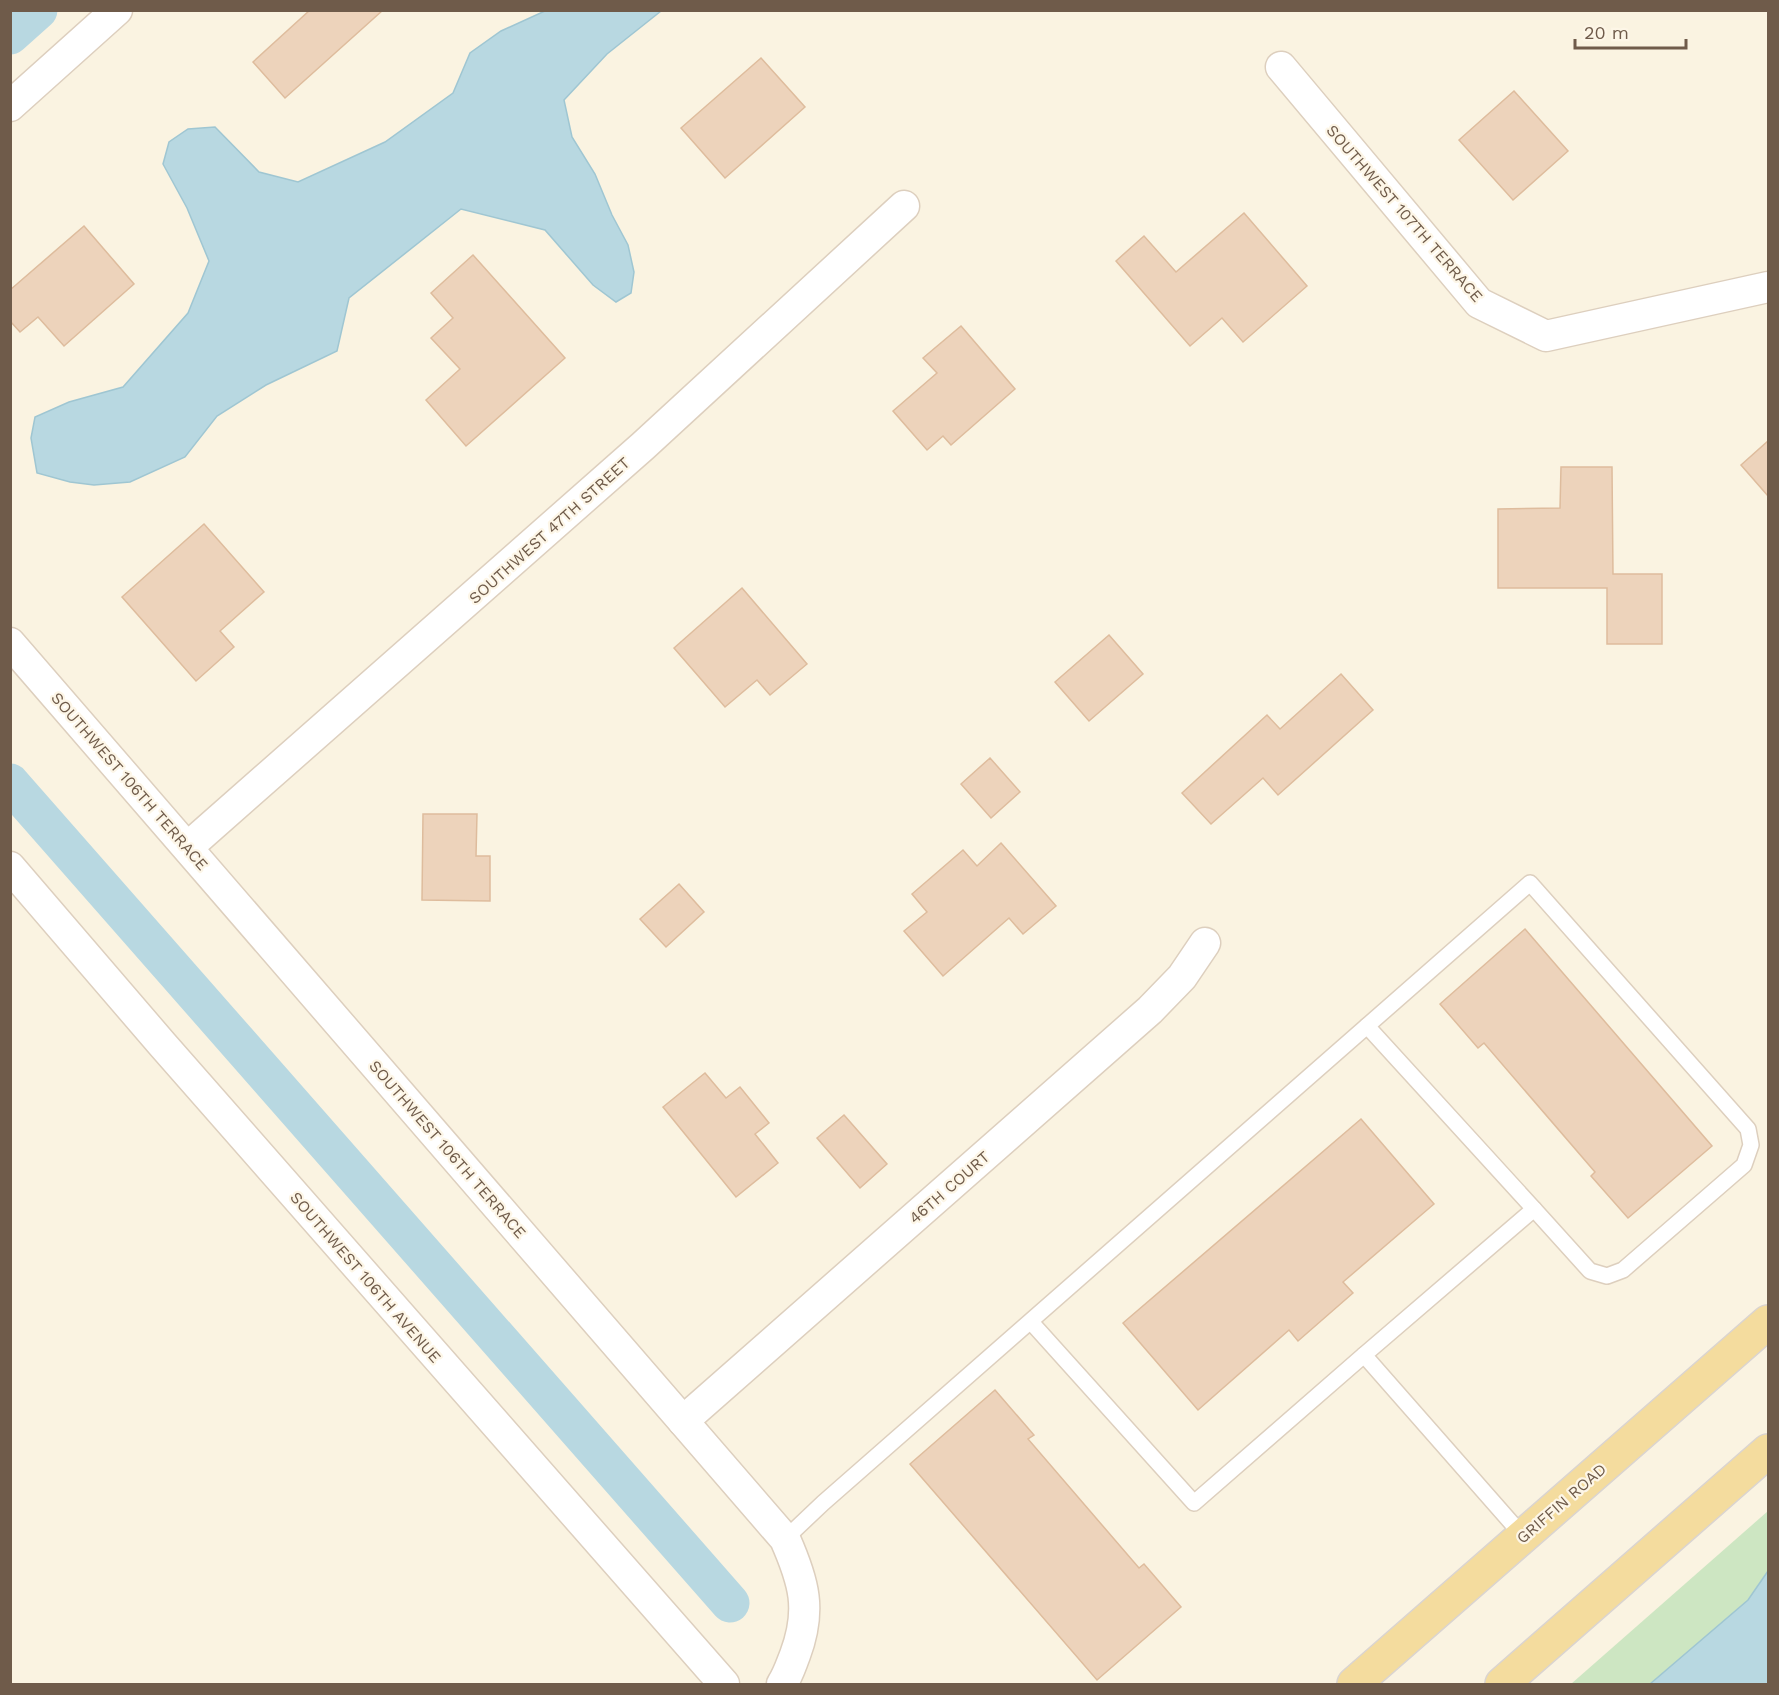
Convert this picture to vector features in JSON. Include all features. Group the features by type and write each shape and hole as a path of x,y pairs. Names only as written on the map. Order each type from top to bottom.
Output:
{"main road":[{"name":"GRIFFIN ROAD","path":"1354,1684 1768,1322"},
{"path":"1502,1684 1768,1451"}],"street":[{"path":"10,106 117,10"},
{"name":"SOUTHWEST 107TH TERRACE","path":"1281,68 1479,303 1546,336 1768,287"},
{"name":"SOUTHWEST 47TH STREET","path":"188,848 627,461 904,206"},
{"name":"SOUTHWEST 106TH TERRACE","path":"10,643 784,1539 798,1568 805,1599 803,1635 787,1677 782,1684"},
{"name":"SOUTHWEST 106TH AVENUE","path":"10,867 162,1044 724,1684"},
{"name":"46TH COURT","path":"683,1421 1150,1010 1182,977 1205,944"}],"lane":[{"path":"784,1539 823,1503 1031,1322 1366,1026 1530,883 1748,1129 1752,1145 1744,1165 1623,1270 1607,1276 1590,1271 1366,1026"},
{"path":"1031,1322 1194,1503 1534,1209"},
{"path":"1364,1355 1523,1536"}],"green space":[{"path":"1768,1511 1768,1684 1571,1684"}],"water":[{"path":"547,10 661,11 607,54 564,100 572,137 595,174 612,215 628,245 634,272 631,293 616,302 593,285 545,230 461,209 349,298 337,351 266,385 217,416 185,457 130,482 94,485 70,482 37,473 31,438 35,417 69,402 123,387 188,313 209,261 187,208 163,164 169,142 188,129 215,127 259,172 298,182 385,142 453,93 470,53 501,31"},
{"path":"1768,1571 1768,1684 1650,1684 1748,1600"}],"building":[{"path":"310,10 383,10 285,98 253,62"},
{"path":"761,58 805,107 725,178 681,128"},
{"path":"1514,91 1568,151 1513,200 1459,140"},
{"path":"1244,213 1307,286 1243,342 1222,318 1190,346 1116,261 1144,236 1176,272"},
{"path":"84,226 134,284 64,346 38,317 20,332 10,321 10,290"},
{"path":"473,255 565,358 466,446 426,400 460,369 431,338 453,318 431,293"},
{"path":"961,326 1015,389 951,445 943,436 927,450 893,411 937,373 923,358"},
{"path":"1768,441 1768,496 1741,465"},
{"path":"1561,467 1612,467 1613,574 1662,574 1662,644 1607,644 1607,588 1498,588 1498,509 1560,508"},
{"path":"204,524 264,592 220,631 234,647 196,681 122,597"},
{"path":"742,588 807,664 770,695 757,680 725,707 674,648"},
{"path":"1109,635 1143,674 1089,721 1055,682"},
{"path":"1341,674 1373,710 1278,795 1263,778 1211,824 1182,793 1267,715 1280,729"},
{"path":"990,758 1020,792 991,818 961,784"},
{"path":"423,814 477,814 476,856 490,856 490,901 422,900"},
{"path":"1001,843 1056,906 1023,934 1009,918 943,976 904,931 927,912 912,894 963,850 977,866"},
{"path":"679,884 704,912 666,947 640,919"},
{"path":"1525,929 1712,1146 1628,1218 1591,1176 1595,1172 1484,1043 1478,1048 1440,1004"},
{"path":"705,1073 726,1098 740,1087 769,1123 755,1134 778,1163 736,1197 663,1107"},
{"path":"844,1115 887,1164 860,1188 817,1138"},
{"path":"1361,1119 1434,1204 1343,1282 1353,1293 1298,1341 1289,1330 1198,1410 1123,1323"},
{"path":"995,1390 1034,1435 1028,1439 1139,1568 1144,1564 1181,1607 1097,1680 910,1464"}],"waterway":[{"path":"10,35 38,10"},
{"path":"10,783 730,1603"}]}
